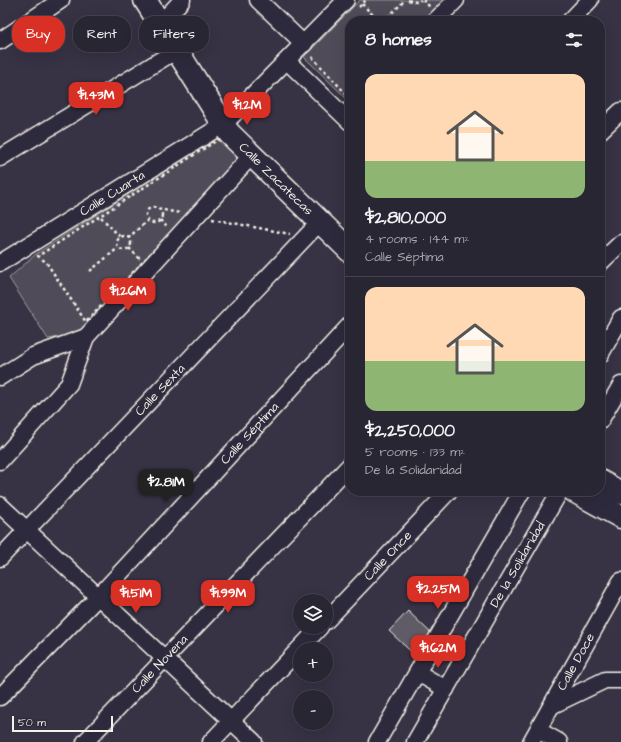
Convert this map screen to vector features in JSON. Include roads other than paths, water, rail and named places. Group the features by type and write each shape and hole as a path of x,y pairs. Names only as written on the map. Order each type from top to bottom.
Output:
{"street":[{"path":"0,41 61,0"},
{"name":"Calle Zacatecas","path":"145,0 155,16"},
{"path":"167,16 182,0"},
{"path":"258,0 310,48"},
{"path":"440,16 456,0"},
{"path":"575,16 590,0"},
{"name":"Calle Cuarta","path":"0,263 224,124 286,61 310,48 351,5"},
{"path":"0,158 174,52"},
{"name":"Calle Zacatecas","path":"178,52 230,133 345,246"},
{"path":"286,61 345,112"},
{"path":"605,126 621,111"},
{"path":"0,461 69,384 86,337 252,155"},
{"name":"Calle Sexta","path":"0,558 320,222"},
{"path":"605,258 621,243"},
{"path":"605,346 621,318"},
{"name":"Calle Séptima","path":"0,697 98,597 345,330"},
{"path":"0,377 32,356 86,337"},
{"path":"605,412 621,385"},
{"name":"Calle Novena","path":"85,742 345,470"},
{"path":"605,484 621,493"},
{"name":"Calle Once","path":"333,614 444,496"},
{"path":"377,742 519,496"},
{"name":"De la Solidaridad","path":"415,742 557,496"},
{"path":"583,496 621,517"},
{"path":"0,505 254,742"},
{"name":"Calle Doce","path":"535,736 621,581"},
{"path":"211,742 313,634"},
{"path":"418,673 446,689"},
{"path":"553,705 605,680 621,680"},
{"path":"535,736 558,742"}]}
